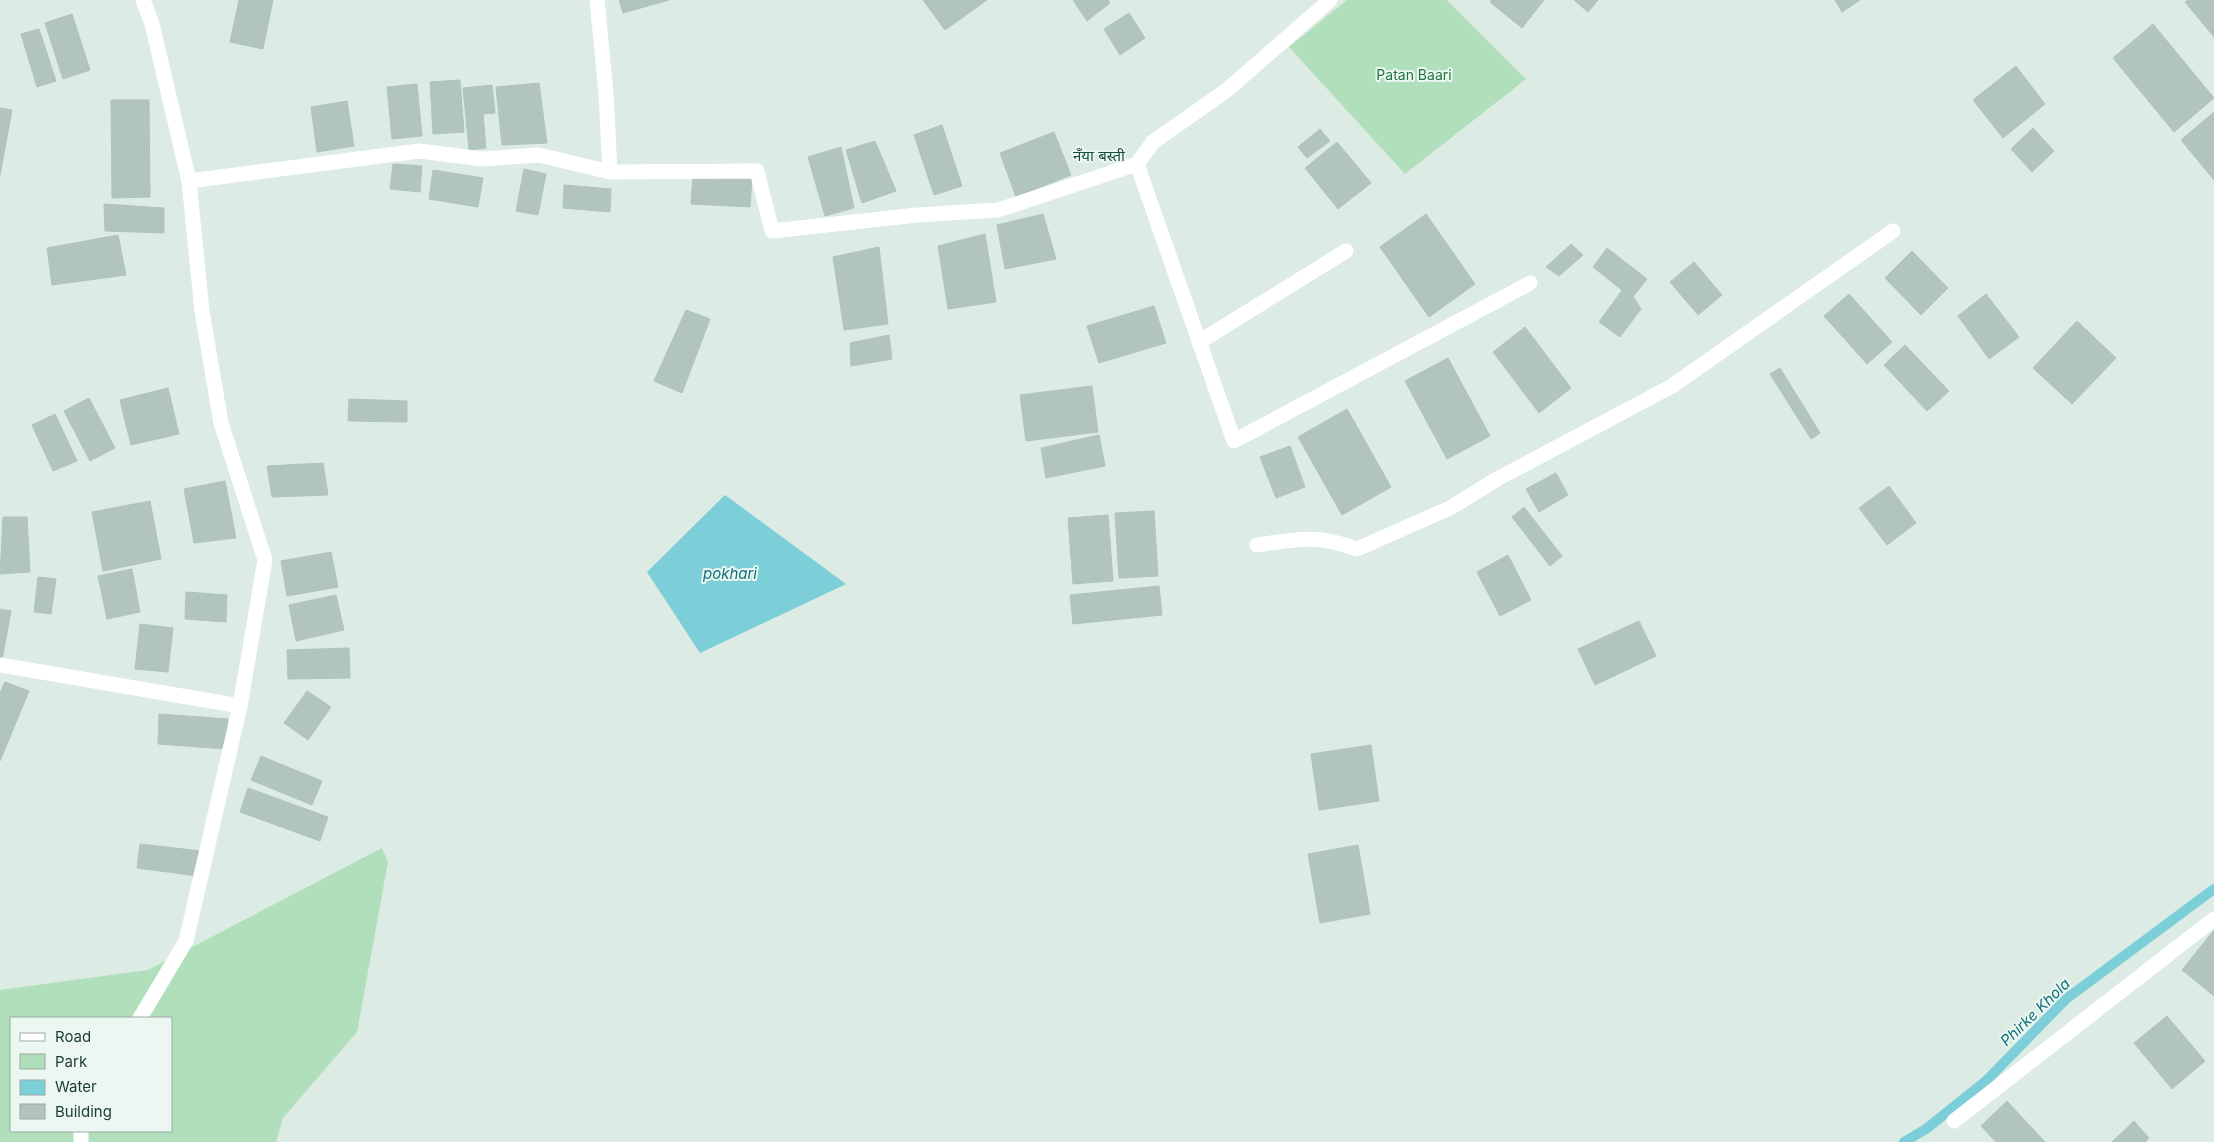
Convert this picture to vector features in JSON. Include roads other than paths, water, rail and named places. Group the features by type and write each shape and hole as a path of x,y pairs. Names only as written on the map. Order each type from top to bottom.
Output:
{"street":[{"path":"141,1017 186,940 240,706 265,560 221,423 202,312 189,181 152,24 143,0"},
{"path":"596,0 606,93 610,172"},
{"path":"189,181 419,152 483,159 539,155 610,172 756,171 772,231 917,215 998,210 1137,164 1153,142 1227,90 1330,0"},
{"path":"1137,164 1234,441 1530,283"},
{"path":"1257,545 1313,538 1339,542 1357,549 1450,508 1500,478 1672,386 1893,231"},
{"path":"1199,342 1346,251"},
{"path":"0,665 240,706"},
{"path":"1954,1121 2214,919"}],"water":[{"name":"pokhari","path":"725,495 846,584 700,653 647,572"}],"waterway":[{"name":"Phirke Khola","path":"1904,1142 1926,1129 1986,1081 2066,999 2214,889"}],"district":[{"name":"नँया बस्ती","path":"1099,155"}],"park label":[{"name":"Patan Baari","path":"1414,74"}]}
